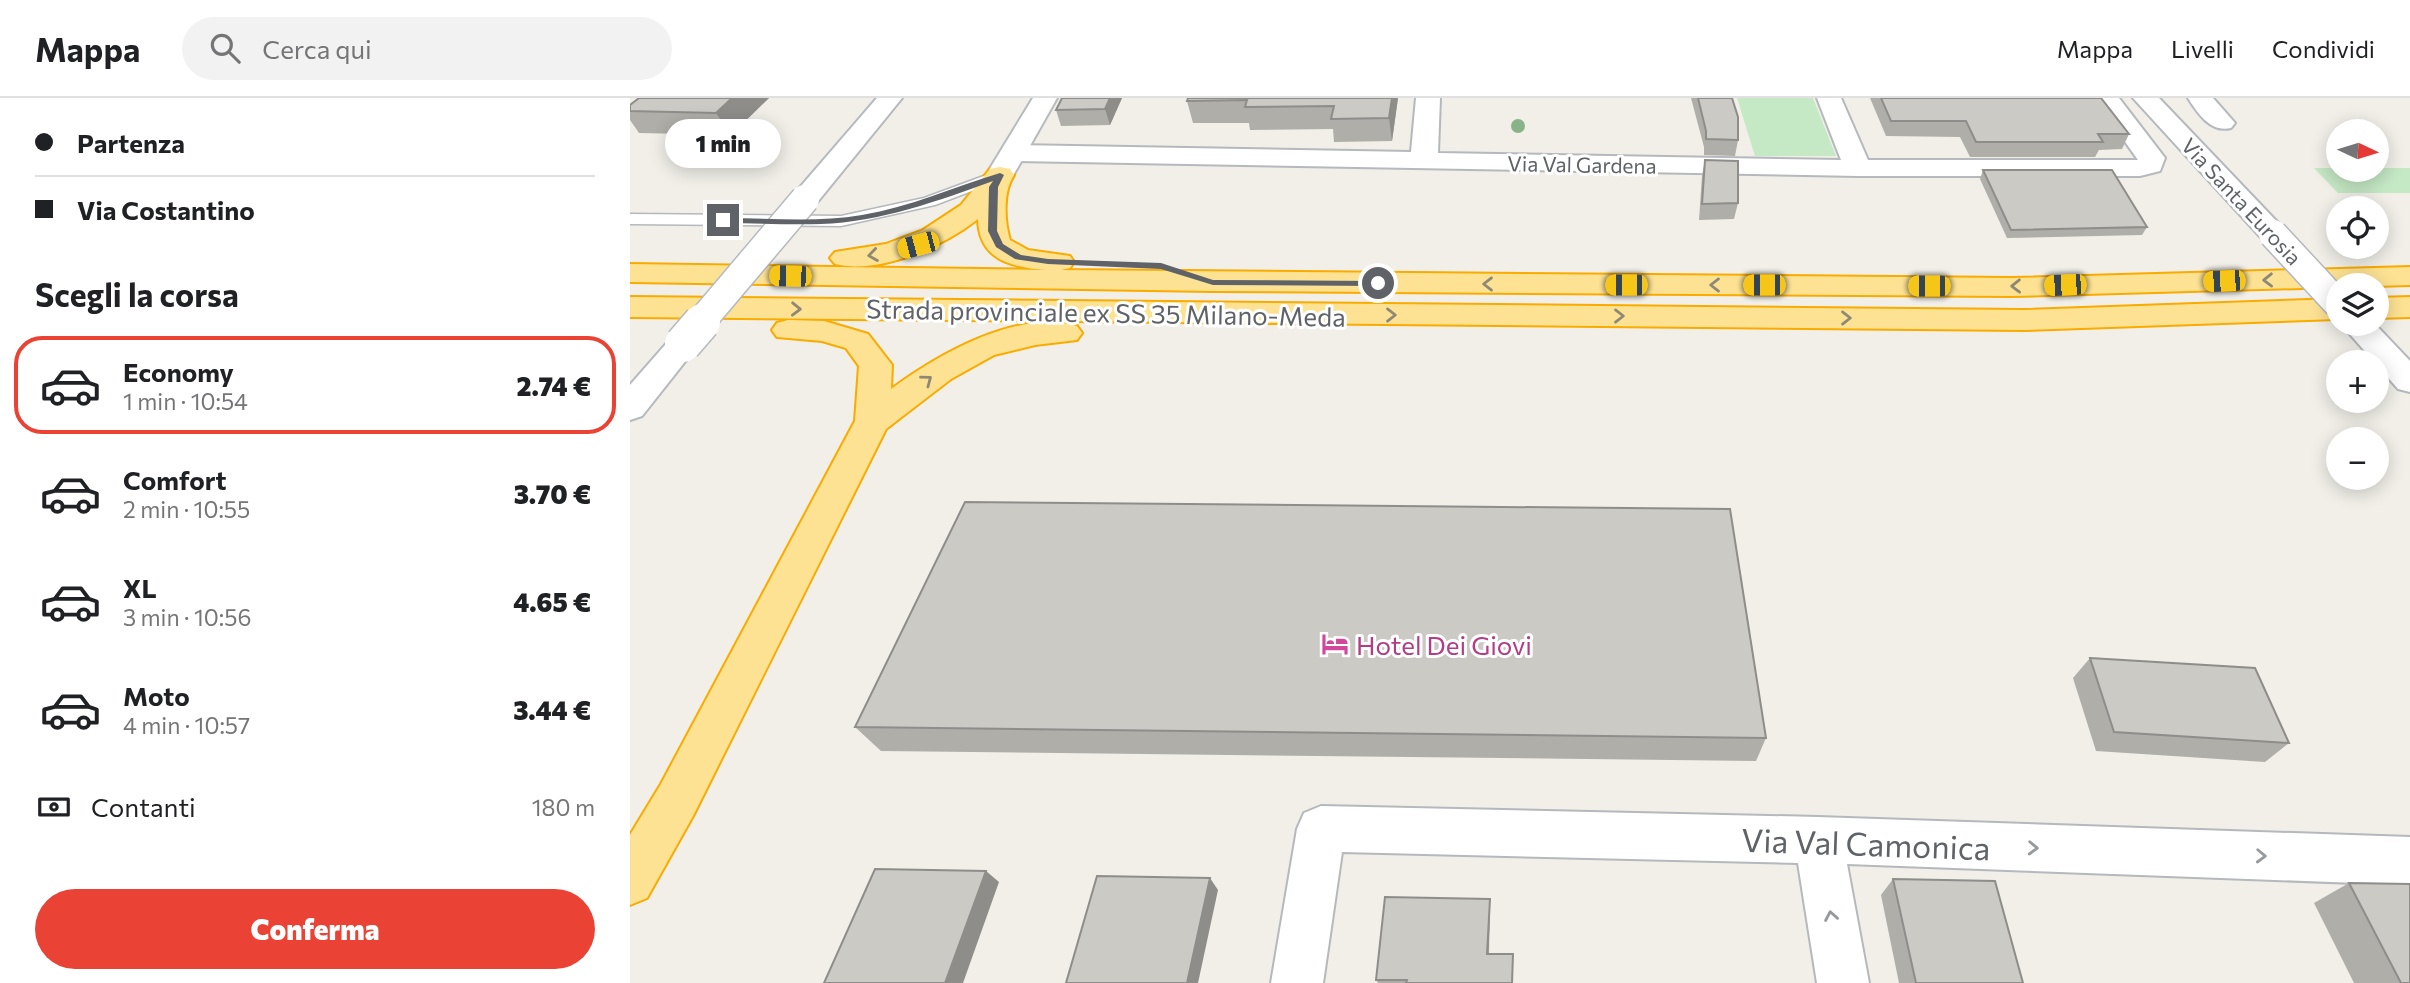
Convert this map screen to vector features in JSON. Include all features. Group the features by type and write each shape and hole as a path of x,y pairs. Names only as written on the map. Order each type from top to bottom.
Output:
{"highway":[{"path":"630,265 672,257 802,260 854,257 918,245 951,228 1002,172"},
{"path":"1002,172 994,238 1007,252 1018,257 1048,262 1161,266 1213,282"},
{"name":"Strada provinciale ex SS 35 Milano-Meda","path":"630,273 1213,282 2012,287 2410,276"},
{"name":"Strada provinciale ex SS 35 Milano-Meda","path":"630,307 2024,320 2326,307"},
{"path":"2389,308 2410,307"},
{"path":"873,421 952,361 987,345 1031,334 1240,330 1293,314"},
{"path":"630,319 636,323 824,331 857,341 876,365 873,421 677,800 630,881"},
{"path":"630,851 677,800"}],"street":[{"path":"630,408 890,98"},
{"path":"1002,172 1045,98"},
{"path":"1424,161 1428,98"},
{"path":"1829,98 1858,168"},
{"name":"Via Santa Eurosia","path":"2106,98 2152,158 2151,165"},
{"name":"Via Santa Eurosia","path":"2146,98 2326,293"},
{"name":"Via Santa Eurosia","path":"2200,98 2222,123"},
{"name":"Via Val Gardena","path":"1002,172 1424,161 1858,168 2140,168 2151,165"},
{"path":"2368,336 2410,381"},
{"name":"Via Val Camonica","path":"1297,983 1321,829 1818,840 2410,861"},
{"path":"1818,840 1843,983"}],"lane":[{"path":"630,219 841,220 929,202 1002,172"}],"green space":[{"path":"1737,98 1813,98 1836,156 1755,156"},
{"path":"2314,168 2326,168 2326,180"},
{"path":"2389,168 2410,168 2410,193 2338,193 2327,182 2389,182"}],"building":[{"path":"639,98 732,98 716,113 630,111 630,105"},
{"path":"1062,98 1110,98 1105,109 1056,110"},
{"path":"1188,98 1392,98 1389,118 1331,119 1334,106 1245,107 1247,100 1187,101"},
{"path":"1698,98 1732,98 1738,117 1738,140 1706,139"},
{"path":"1881,98 2101,98 2129,134 2098,134 2103,142 1976,142 1966,121 1891,121"},
{"path":"1705,160 1738,161 1738,203 1702,204"},
{"path":"1983,170 2112,170 2147,227 2011,230"},
{"name":"Hotel Dei Giovi","path":"965,502 1730,509 1766,738 855,727"},
{"path":"2090,658 2255,668 2289,743 2114,732"},
{"path":"875,869 986,871 945,983 824,983"},
{"path":"1097,876 1210,878 1187,983 1066,983"},
{"path":"1893,879 1995,881 2023,983 1916,983"},
{"path":"2349,883 2410,884 2410,983 2401,983"},
{"path":"1385,897 1490,899 1487,954 1513,954 1512,983 1406,983 1407,980 1376,980"}],"place":[{"name":"Hotel Dei Giovi","path":"1335,644"}],"route":[{"path":"723,220 821,222 862,217 929,202 1000,175 993,187 992,231 999,245 1018,257 1048,262 1161,266 1213,282 1378,283"}]}
